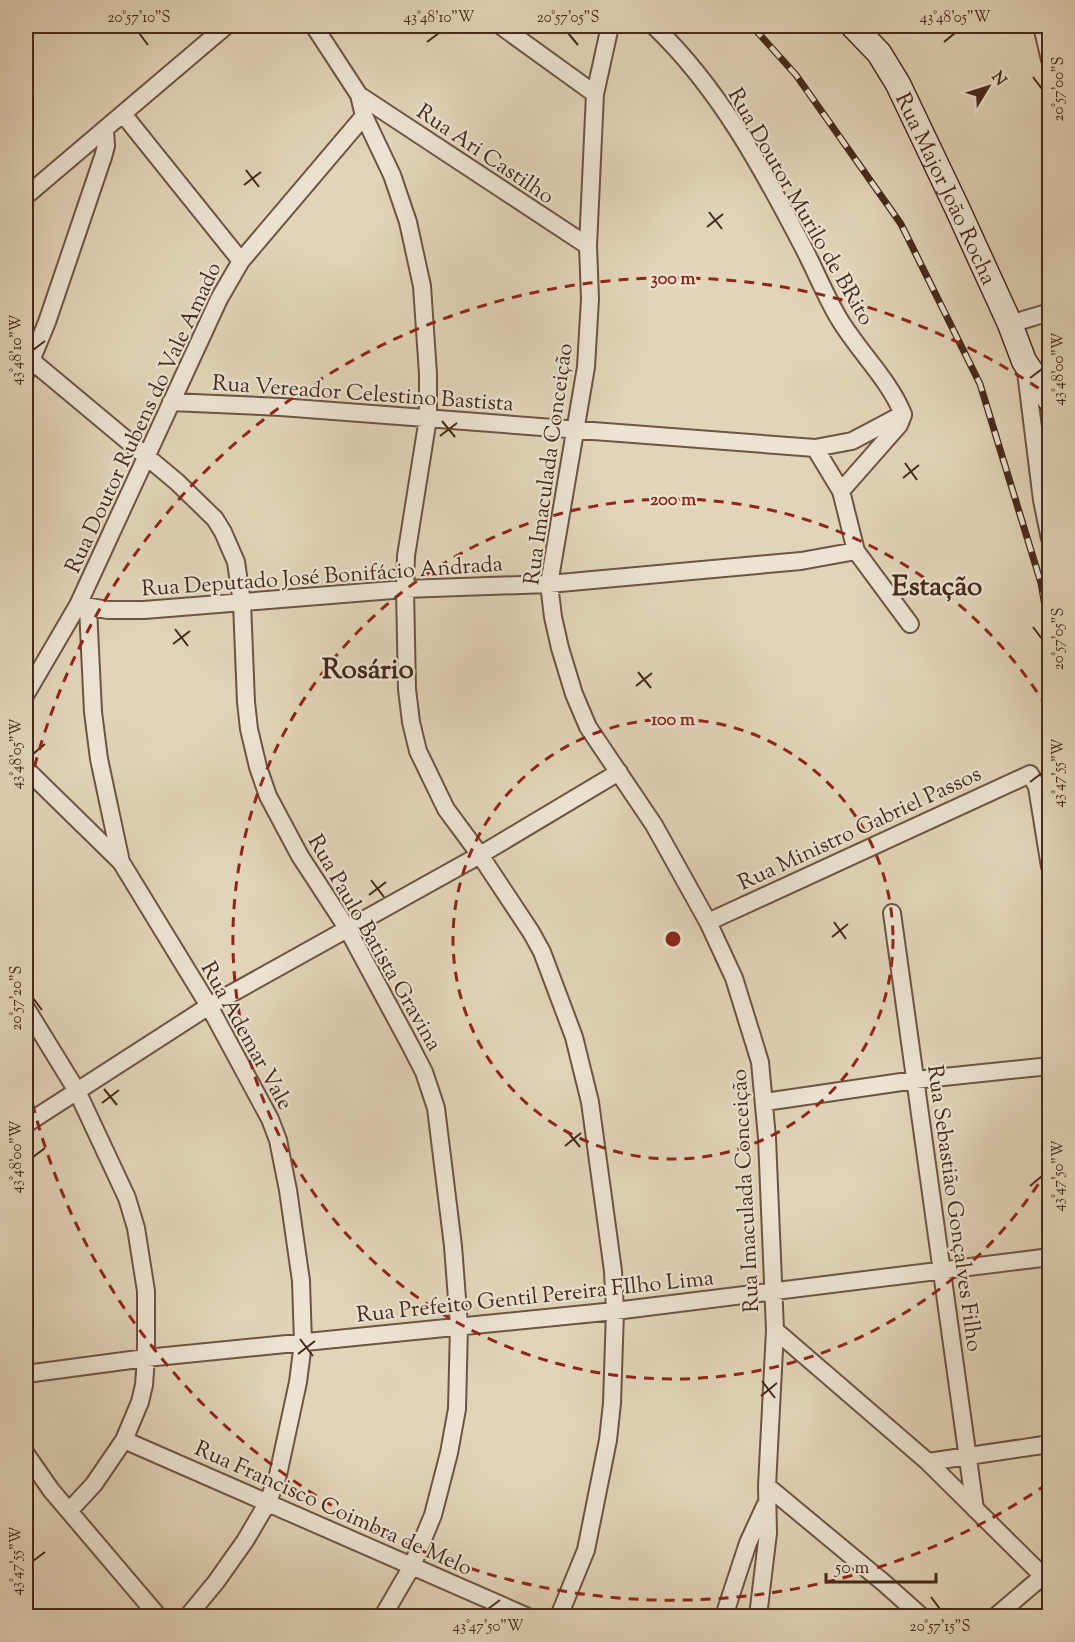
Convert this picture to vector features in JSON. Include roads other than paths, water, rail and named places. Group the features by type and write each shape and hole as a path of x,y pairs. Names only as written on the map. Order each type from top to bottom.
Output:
{"main road":[{"name":"Rua Major João Rocha","path":"853,26 879,53 898,84 1010,324 1024,361 1050,400"}],"street":[{"path":"26,196 226,26"},
{"path":"314,26 359,95 364,116 398,191 408,222 422,286 426,332 428,418 406,556 405,589 407,689 411,722 418,751 446,809 480,855 542,952 574,1037 590,1102 613,1271 615,1311 611,1417 586,1550 559,1617"},
{"path":"501,26 595,94"},
{"name":"Rua Imaculada Conceição","path":"610,26 595,94 588,246 590,299 588,346 549,584 553,617 574,694 588,727 654,825 708,922 734,978 760,1062 765,1102 775,1329 767,1494 768,1533 758,1617"},
{"name":"Rua Doutor Murilo de BRito","path":"654,26 677,50 730,117 801,243 837,316 895,395 903,414"},
{"path":"1042,26 1050,60"},
{"name":"Rua Ari Castilho","path":"359,95 588,246"},
{"path":"123,114 241,261"},
{"name":"Rua Doutor Rubens do Vale Amado","path":"26,694 83,607 146,455 219,299 241,261 364,116"},
{"path":"28,364 103,157 106,146 105,129"},
{"path":"1010,324 1050,312"},
{"name":"Rua Major João Rocha","path":"1024,361 1042,500 1050,539"},
{"name":"Rua Paulo Batista Gravina","path":"28,364 146,455 215,519 231,547 236,562 242,603 249,729 268,796 300,856 347,928 424,1072 436,1108 453,1246 459,1325 457,1409 449,1453 433,1515 412,1566 383,1617"},
{"name":"Rua Vereador Celestino Bastista","path":"171,402 428,418 815,448 852,441 903,414"},
{"path":"841,490 893,433 903,414"},
{"path":"815,448 841,490 856,551 910,624"},
{"name":"Rua Deputado José Bonifácio Andrada","path":"83,607 144,610 405,589 549,584 801,561 856,551"},
{"name":"Rua Ademar Vale","path":"83,607 99,759 121,862 209,1006 259,1095 278,1140 288,1190 301,1281 303,1343 298,1382 278,1475 268,1502 245,1541 188,1617"},
{"path":"26,769 121,862"},
{"path":"26,1124 209,1006 480,855 619,772"},
{"name":"Rua Ministro Gabriel Passos","path":"708,922 1029,774 1037,787 1050,867"},
{"name":"Rua Sebastião Gonçalves Filho","path":"892,913 975,1509"},
{"path":"26,1008 77,1091 127,1198 136,1228 146,1292 146,1358 140,1402 124,1440 94,1484 70,1510"},
{"path":"765,1102 915,1080 1050,1066"},
{"name":"Rua Prefeito Gentil Pereira FIlho Lima","path":"26,1374 146,1358 773,1293 1050,1257"},
{"path":"775,1329 928,1462 1046,1580 996,1617"},
{"name":"Rua Francisco Coimbra de Melo","path":"124,1440 526,1617"},
{"path":"928,1462 1050,1444"},
{"path":"26,1454 51,1490 158,1617"},
{"path":"724,1617 767,1494 884,1583 921,1617"}],"railway":[{"path":"752,26 796,75 901,224 980,384 1041,583 1050,636"}],"district":[{"name":"Estação","path":"937,585"},
{"name":"Rosário","path":"368,668"}]}
